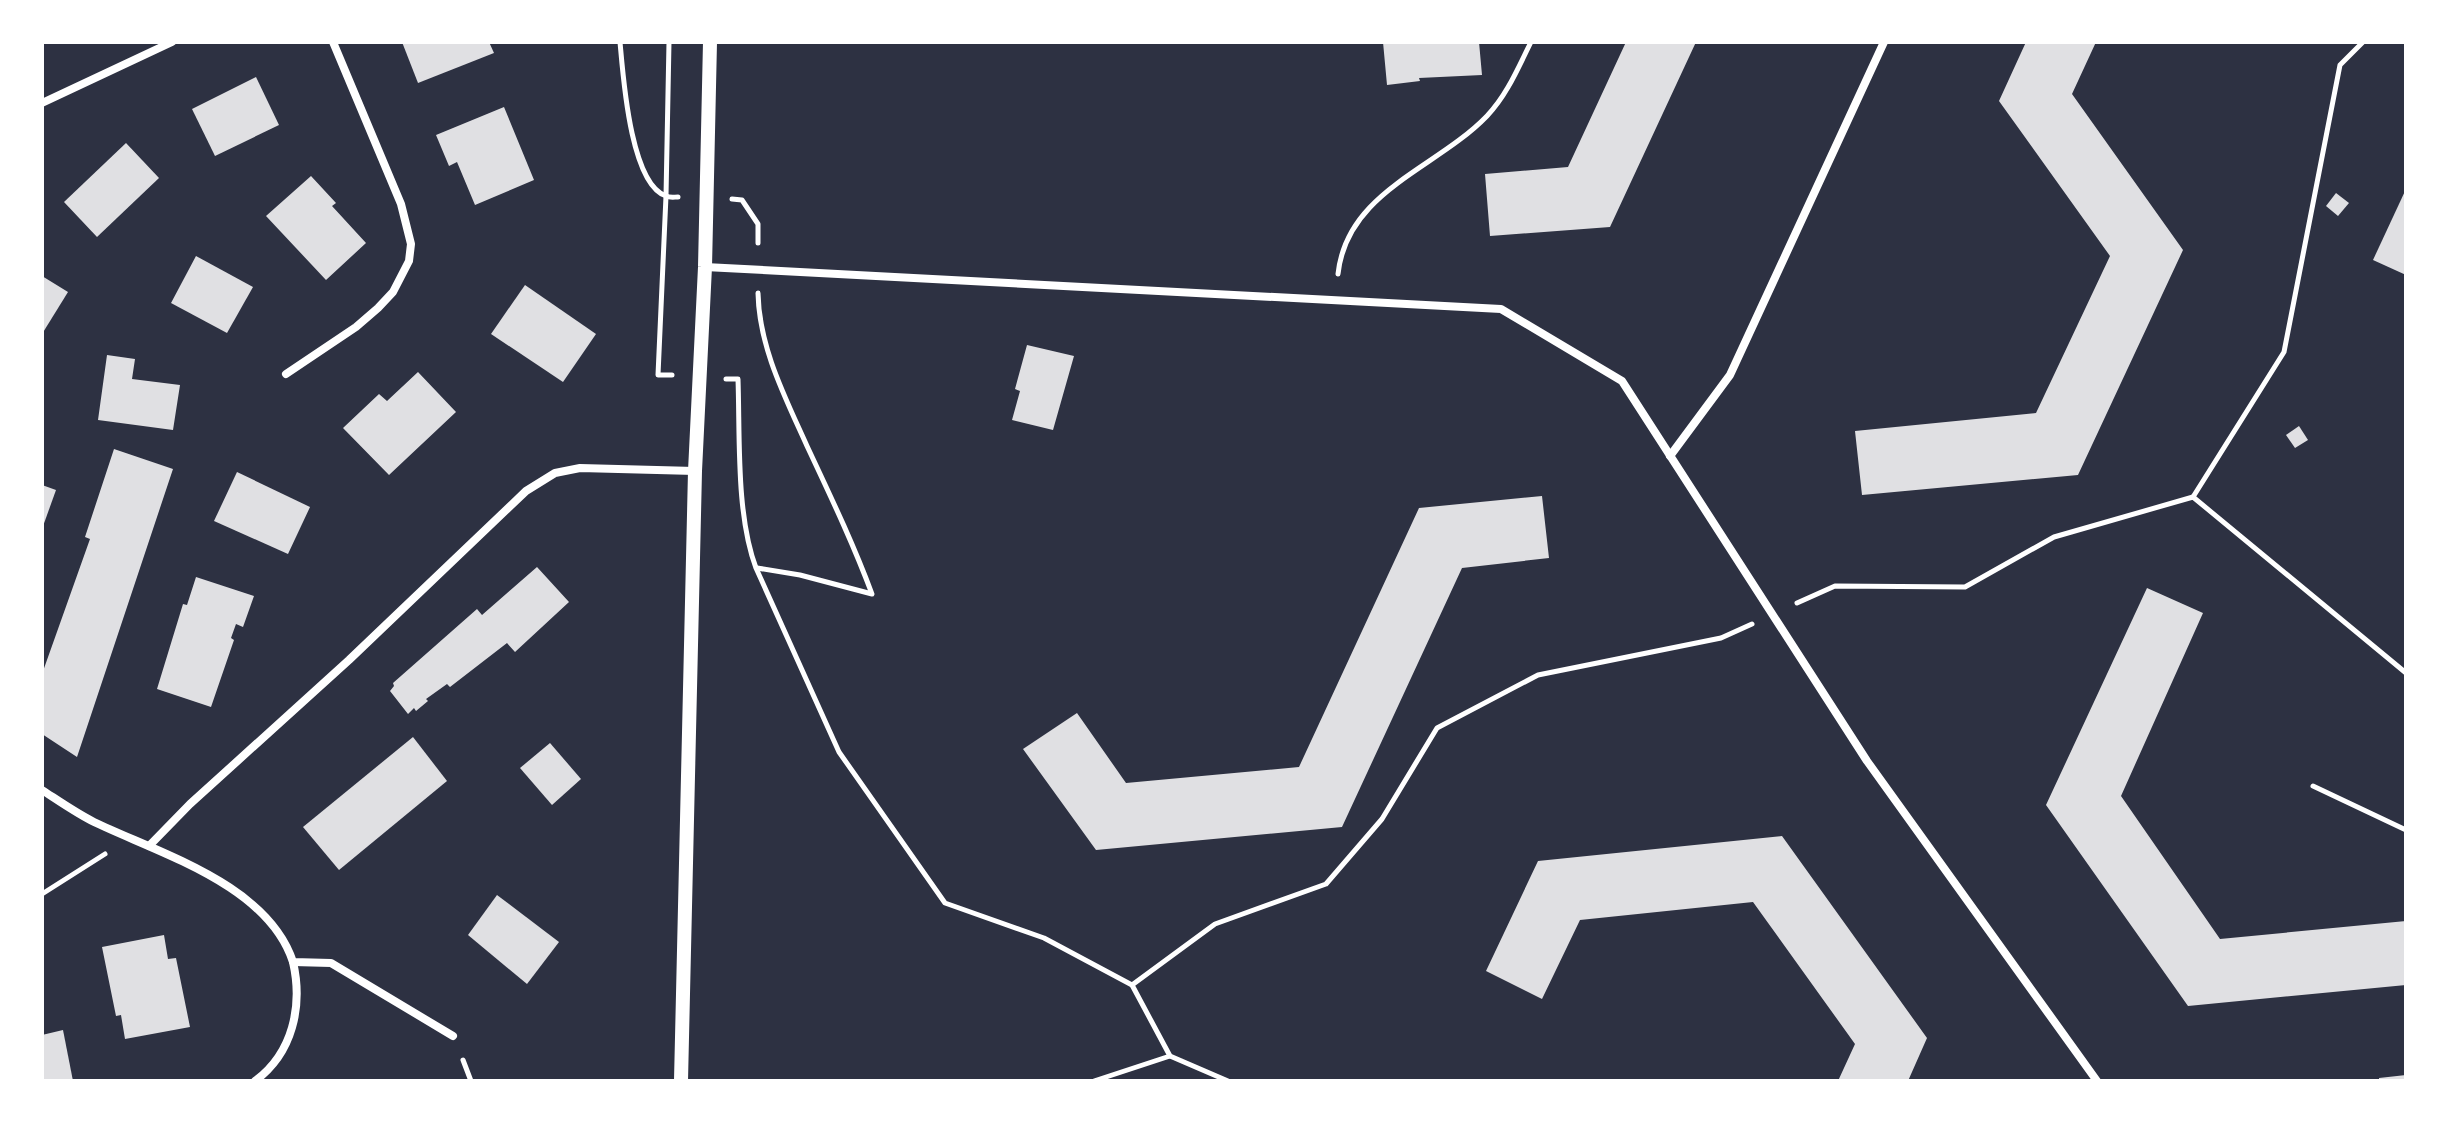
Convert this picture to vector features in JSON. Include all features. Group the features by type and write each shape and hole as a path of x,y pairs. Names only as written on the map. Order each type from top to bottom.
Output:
{"street":[{"path":"42,103 172,42"},
{"path":"286,374 356,327 378,308 393,292 409,261 411,244 401,204 333,42"},
{"path":"681,1081 695,471 705,267 710,42"},
{"path":"1670,456 1730,375 1884,42"},
{"path":"705,267 1501,309 1622,381 1867,761 2097,1081"},
{"path":"149,846 190,804 349,660 526,491 555,473 580,468 695,471"},
{"path":"42,790 93,821 207,875 260,910 281,933 293,962 298,1003 295,1024 277,1059 255,1081"},
{"path":"293,962 331,963 453,1036"}],"path":[{"path":"620,42 628,122 647,177 656,190 666,196 742,200 758,224 759,321 780,385 872,594 800,575 756,568 839,752 945,903 1044,938 1132,985 1170,1056 1228,1081"},
{"path":"1336,299 1339,259 1361,216 1392,186 1485,119 1503,98 1531,42"},
{"path":"1132,985 1215,924 1326,884 1382,819 1437,728 1538,675 1721,638 1835,586 1965,587 2054,537 2193,497 2284,352 2340,65 2363,42"},
{"path":"2193,497 2406,673"},
{"path":"2313,786 2406,830"},
{"path":"42,894 131,837"},
{"path":"1094,1081 1170,1056"}],"building":[{"path":"402,42 489,42 494,53 418,83"},
{"path":"1383,42 1479,42 1482,75 1419,78 1420,81 1387,85"},
{"path":"1626,42 1696,42 1610,227 1490,236 1485,174 1568,167"},
{"path":"2026,42 2096,42 2072,94 2183,250 2078,475 1862,495 1855,431 2036,413 2110,256 1999,101"},
{"path":"256,77 279,125 215,156 192,109"},
{"path":"504,107 534,180 475,205 457,162 449,166 436,135"},
{"path":"126,143 159,178 97,237 64,202"},
{"path":"311,176 336,203 332,206 366,243 326,280 266,216"},
{"path":"2406,189 2406,275 2373,260"},
{"path":"2336,193 2349,203 2338,216 2326,206"},
{"path":"196,256 253,287 227,333 171,303"},
{"path":"42,276 68,292 42,334"},
{"path":"525,285 596,334 563,382 491,334"},
{"path":"1027,345 1074,356 1053,430 1012,420 1020,391 1015,389"},
{"path":"107,355 135,359 132,379 180,385 173,430 98,420"},
{"path":"418,372 456,412 389,475 343,428 379,394 387,401"},
{"path":"2299,426 2308,440 2295,448 2286,435"},
{"path":"114,449 173,469 77,757 42,734 42,674 90,539 85,537"},
{"path":"237,472 310,507 288,554 214,521"},
{"path":"42,485 56,490 42,529"},
{"path":"1542,496 1549,558 1462,568 1342,827 1096,850 1023,749 1077,713 1126,783 1299,767 1419,508"},
{"path":"537,567 569,602 515,652 507,643 450,687 447,684 426,699 428,701 416,711 414,708 408,714 390,691 393,683 477,609 482,615"},
{"path":"196,577 254,596 243,627 236,624 231,638 234,640 211,707 157,689 183,604 187,605"},
{"path":"2147,588 2203,613 2121,796 2220,939 2406,921 2406,985 2188,1006 2046,805"},
{"path":"413,737 447,781 339,870 303,827"},
{"path":"550,743 581,779 552,805 520,768"},
{"path":"1782,836 1927,1038 1908,1081 1838,1081 1855,1044 1753,902 1580,920 1542,999 1486,971 1538,861"},
{"path":"497,895 559,942 527,984 468,935"},
{"path":"164,935 168,959 176,958 190,1027 125,1039 121,1015 116,1016 102,947"},
{"path":"63,1030 73,1081 42,1081 42,1035"},
{"path":"2406,1075 2406,1081 2379,1081 2379,1078"}]}
